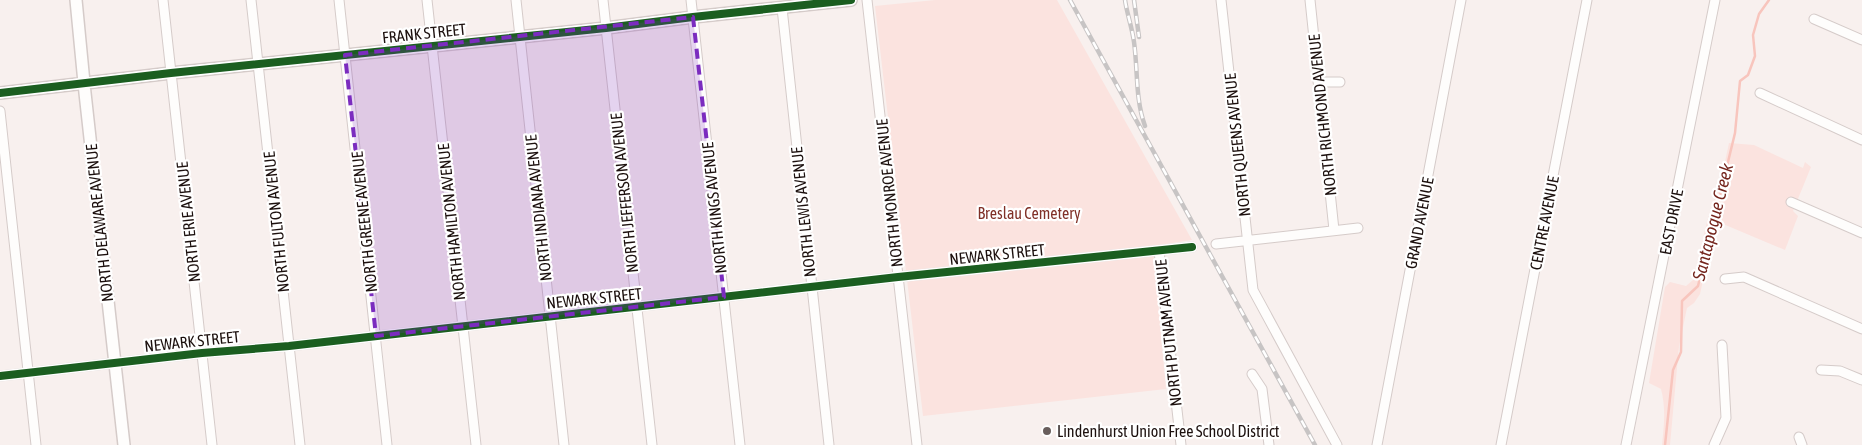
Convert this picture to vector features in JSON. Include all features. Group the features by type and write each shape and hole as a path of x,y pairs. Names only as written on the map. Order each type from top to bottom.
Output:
{"street":[{"name":"NORTH DELAWARE AVENUE","path":"76,0 124,445"},
{"name":"NORTH ERIE AVENUE","path":"163,0 212,445"},
{"name":"NORTH FULTON AVENUE","path":"251,0 300,445"},
{"name":"NORTH GREENE AVENUE","path":"339,0 387,445"},
{"name":"NORTH HAMILTON AVENUE","path":"427,0 476,445"},
{"name":"NORTH INDIANA AVENUE","path":"516,0 564,445"},
{"name":"NORTH JEFFERSON AVENUE","path":"603,0 652,445"},
{"name":"NORTH KINGS AVENUE","path":"691,0 740,445"},
{"name":"FRANK STREET","path":"0,93 851,0"},
{"name":"NORTH MONROE AVENUE","path":"867,0 917,445"},
{"name":"NORTH QUEENS AVENUE","path":"1221,0 1252,290 1337,445"},
{"name":"NORTH RICHMOND AVENUE","path":"1310,0 1334,230"},
{"name":"GRAND AVENUE","path":"1377,445 1461,0"},
{"name":"CENTRE AVENUE","path":"1501,445 1586,0"},
{"name":"EAST DRIVE","path":"1626,445 1715,0"},
{"name":"NORTH LEWIS AVENUE","path":"782,8 829,445"},
{"path":"1814,19 1862,40"},
{"path":"1318,82 1340,82"},
{"path":"1760,94 1862,140"},
{"path":"0,111 36,445"},
{"path":"1791,202 1862,233"},
{"path":"1216,244 1358,228"},
{"name":"NEWARK STREET","path":"0,376 202,353 289,346 898,277 1192,247"},
{"name":"NORTH PUTNAM AVENUE","path":"1159,251 1181,445"},
{"path":"1725,279 1744,277 1862,329"},
{"path":"1714,445 1726,418 1722,345"},
{"path":"1821,370 1840,371 1862,380"},
{"path":"1252,374 1262,389 1269,445"}],"highlighted area":[{"path":"693,17 724,297 376,336 345,55"}],"green space":[{"name":"Breslau Cemetery","path":"935,0 1057,0 1192,240 1153,246 1166,389 923,416 875,6"},
{"path":"1729,143 1754,145 1803,168 1805,162 1811,167 1793,211 1798,216 1785,250 1716,221 1700,294 1694,303 1687,308 1679,346 1670,445 1662,445 1663,396 1661,389 1649,383 1665,287 1670,282 1686,286 1693,280"}],"waterway":[{"name":"Santapogue Creek","path":"1665,445 1673,370 1681,352 1682,301 1698,286 1735,133 1740,81 1748,75 1755,56 1753,35 1759,14 1769,0"}],"railway":[{"path":"1070,0 1315,445"},
{"path":"1125,0 1133,36 1138,94 1145,126"},
{"path":"1134,0 1139,37"}],"cycle path":[{"path":"0,93 851,0"},
{"path":"0,376 202,353 289,346 898,277 1192,247"}],"place":[{"name":"Lindenhurst Union Free School District","path":"1047,431"}]}
